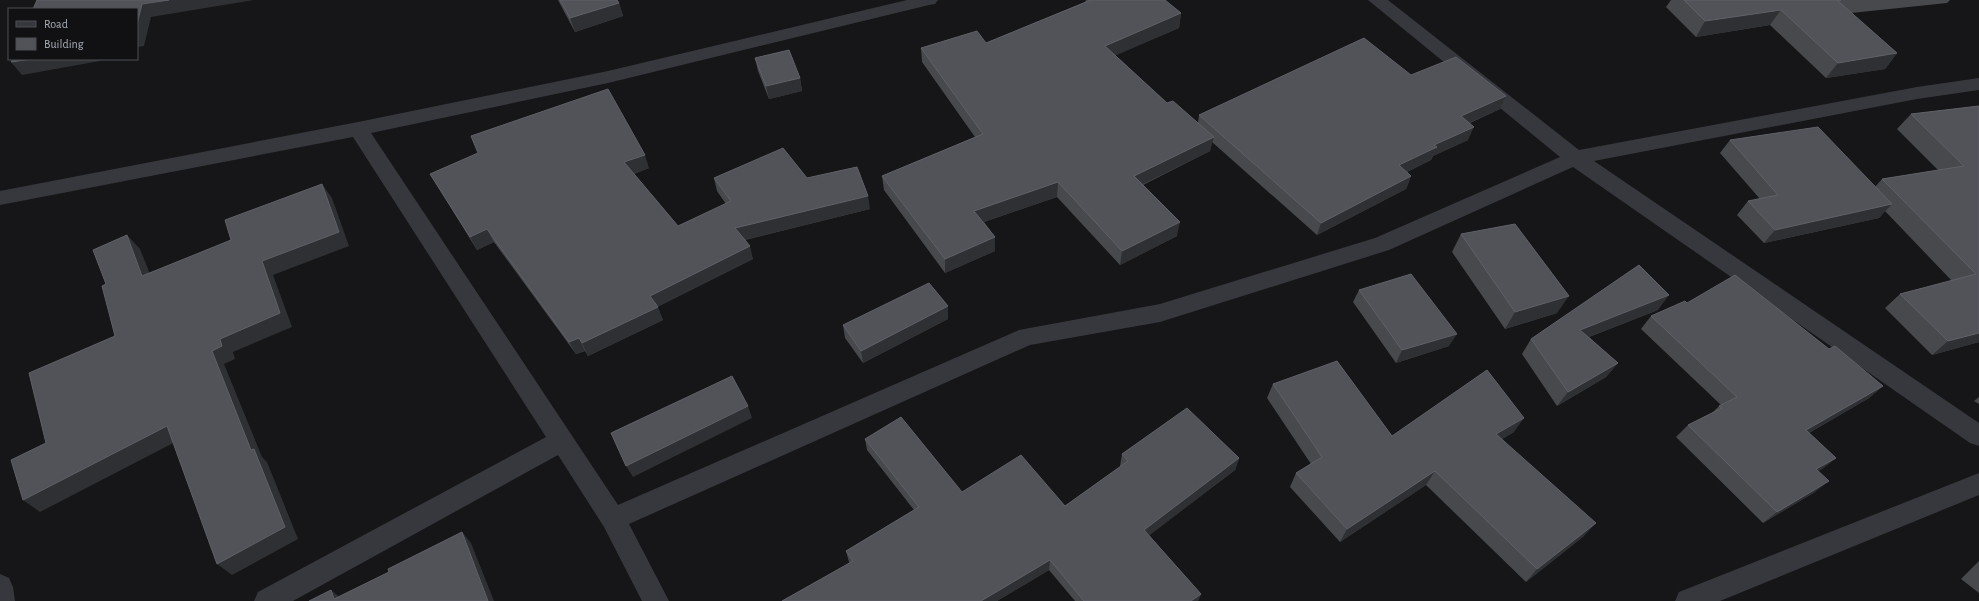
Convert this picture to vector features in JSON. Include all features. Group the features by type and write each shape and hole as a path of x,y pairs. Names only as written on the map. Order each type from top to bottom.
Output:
{"street":[{"path":"0,198 358,129 608,77 929,0"},
{"path":"1377,0 1576,158 1979,436"},
{"path":"612,519 1027,336 1160,313 1382,244 1576,158 1917,93 1979,84"},
{"path":"358,129 612,519 656,601"},
{"path":"267,601 562,441"},
{"path":"1688,601 1979,484"},
{"path":"0,587 2,601"}],"building":[{"path":"37,0 169,0 142,4 138,20 138,8 33,8"},
{"path":"560,0 617,0 619,3 570,18"},
{"path":"1091,0 1165,0 1181,13 1105,46 1167,103 1173,101 1214,137 1134,176 1180,222 1122,251 1058,182 974,211 995,237 945,259 882,176 983,134 921,48 977,31 986,43"},
{"path":"1684,0 1837,0 1897,53 1838,63 1781,10 1705,21"},
{"path":"1364,38 1411,75 1456,57 1506,96 1461,116 1474,127 1434,145 1437,147 1399,165 1411,176 1321,223 1199,115"},
{"path":"789,50 800,78 766,86 755,58"},
{"path":"12,60 24,60 11,62"},
{"path":"608,89 645,155 624,162 678,226 731,201 714,178 783,148 807,178 857,167 868,196 735,228 750,246 650,296 658,307 582,343 579,338 569,342 487,229 470,237 430,174 478,153 471,136"},
{"path":"1979,106 1979,333 1948,341 1900,294 1976,274 1882,179 1964,166 1911,114"},
{"path":"1818,127 1892,204 1775,230 1748,201 1778,195 1730,140"},
{"path":"322,184 339,232 262,261 280,313 220,339 222,346 212,351 251,450 254,449 285,527 217,564 167,426 23,500 11,460 46,443 29,373 115,336 102,286 106,284 93,250 127,235 142,276 231,240 225,220"},
{"path":"1515,224 1569,296 1515,312 1461,234"},
{"path":"1639,265 1669,295 1580,330 1618,363 1568,392 1531,339"},
{"path":"1411,274 1457,334 1402,350 1359,290"},
{"path":"1735,275 1829,349 1835,346 1883,386 1806,430 1836,458 1816,469 1829,481 1777,512 1688,425 1722,408 1719,406 1737,397 1651,316 1685,301 1687,303"},
{"path":"929,283 948,306 861,351 843,325"},
{"path":"1337,361 1392,436 1487,370 1524,418 1496,434 1596,523 1537,569 1435,471 1347,529 1296,473 1322,457 1273,384"},
{"path":"732,376 748,406 626,466 611,433"},
{"path":"1187,408 1239,458 1144,530 1201,594 1191,601 1084,601 1050,560 981,601 782,601 853,561 846,551 919,507 865,439 901,417 962,492 1021,455 1065,506 1128,461 1122,454"},
{"path":"462,532 488,601 309,601 331,590 334,599 389,572 388,569"}]}
